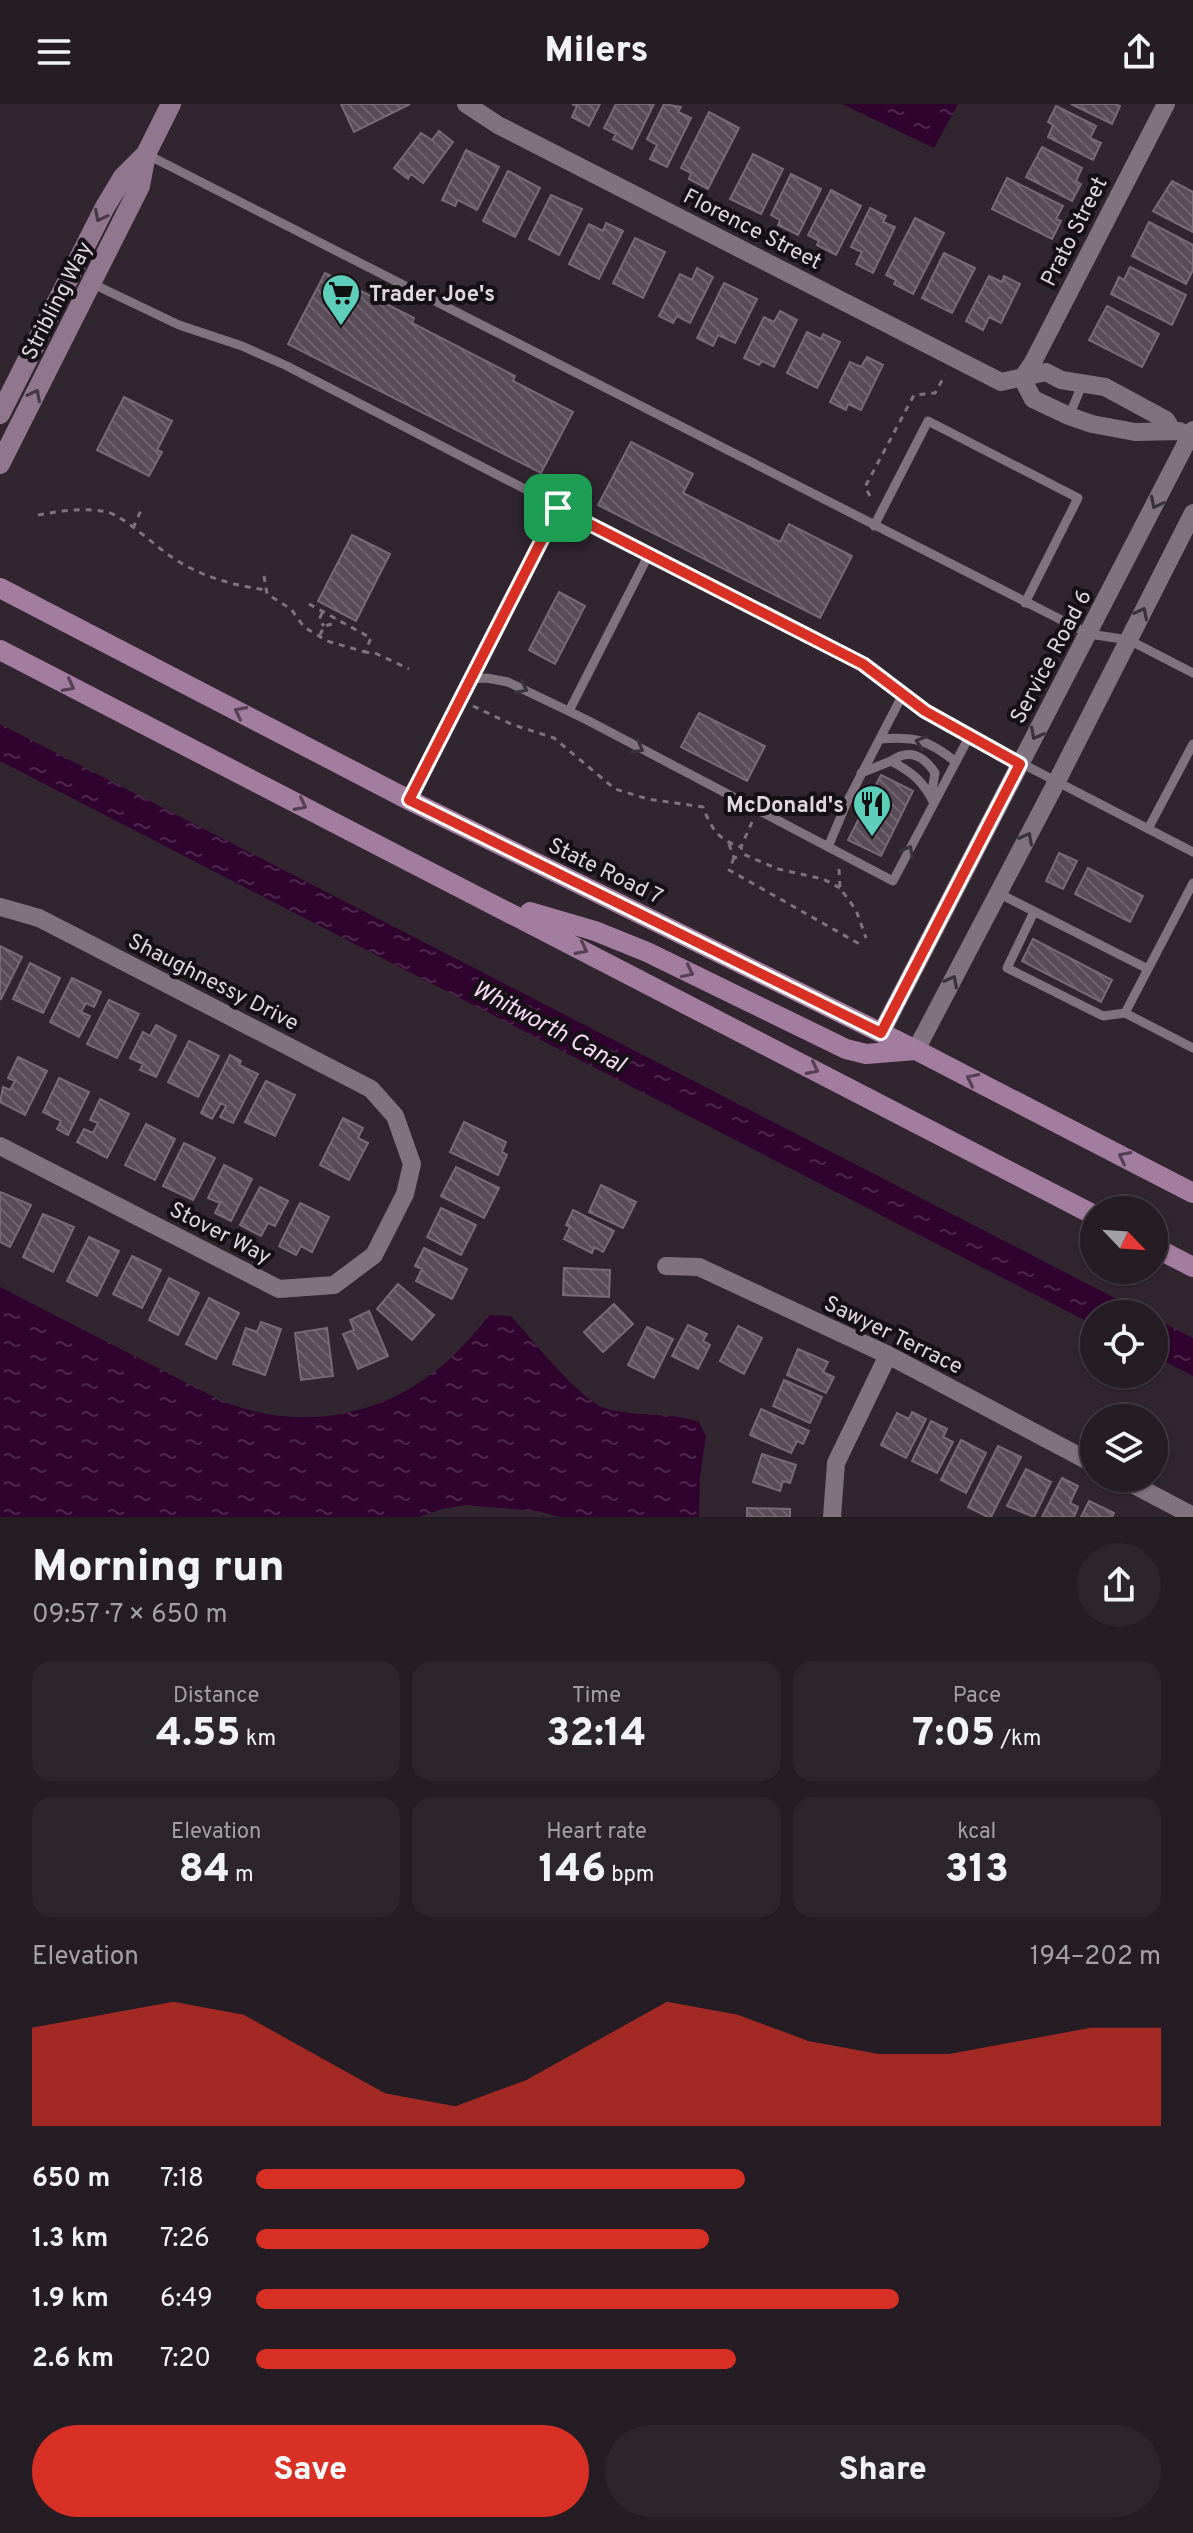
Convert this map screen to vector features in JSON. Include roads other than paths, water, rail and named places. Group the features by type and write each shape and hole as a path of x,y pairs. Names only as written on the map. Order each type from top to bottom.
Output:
{"main road":[{"name":"State Road 7","path":"0,588 409,800 916,1050 1193,1193"},
{"path":"0,650 1080,1208"},
{"path":"484,899 595,931 647,952 846,1049 866,1054 916,1050"},
{"path":"1168,1254 1193,1267"}],"street":[{"name":"Stribling Way","path":"0,464 140,186 146,154 171,104"},
{"name":"Florence Street","path":"466,104 498,125 1001,382 1046,372 1061,380 1105,387 1187,432"},
{"name":"Prato Street","path":"1022,378 1166,104"},
{"name":"Stribling Way","path":"0,414 105,207 123,177 146,154"},
{"path":"1022,378 1033,399 1092,424 1135,432 1187,432"},
{"name":"Service Road 6","path":"881,1033 1089,634 1187,432"},
{"path":"916,1050 1193,513"},
{"name":"Shaughnessy Drive","path":"0,907 39,918 371,1089 395,1116"},
{"name":"Stover Way","path":"0,1146 279,1289 334,1285 374,1255 405,1194 412,1164 395,1116"},
{"name":"Sawyer Terrace","path":"666,1266 699,1267 888,1355 1080,1457"},
{"path":"832,1517 836,1463 888,1355"},
{"path":"1148,1492 1193,1516"}],"lane":[{"path":"146,154 1025,603 1089,634 1129,640 1193,673"},
{"path":"91,283 179,325 269,357 863,664 969,737 1193,852"},
{"path":"1069,416 1082,385"},
{"path":"874,526 928,421 1078,498 1025,603"},
{"path":"409,800 558,508"},
{"path":"569,711 649,554"},
{"path":"471,679 508,682 569,711 893,881 932,800 969,737"},
{"path":"828,847 861,773 903,694"},
{"path":"880,739 921,739 956,762"},
{"path":"1148,829 1193,744"},
{"path":"861,773 898,756 912,754 925,758 935,773 932,800"},
{"path":"891,761 913,772 932,800"},
{"path":"1125,1013 1193,883"},
{"path":"998,893 1148,969"},
{"path":"1034,912 1007,968 1103,1016 1125,1013 1193,1048"}],"water":[{"path":"842,104 958,104 934,148"},
{"name":"Whitworth Canal","path":"0,724 1080,1280 1080,1284 1088,1284 1119,1300 1080,1300 1080,1318 0,761"},
{"path":"0,1287 222,1401 253,1411 285,1416 316,1417 376,1405 431,1375 456,1353 488,1315 511,1316 569,1381 595,1403 616,1411 699,1422 706,1436 700,1477 699,1517 560,1517 537,1511 465,1505 419,1517 0,1517"},
{"path":"1168,1325 1193,1338 1193,1376 1168,1363"}],"place":[{"name":"Trader Joe's","path":"341,327"},
{"name":"McDonald's","path":"872,838"}]}
